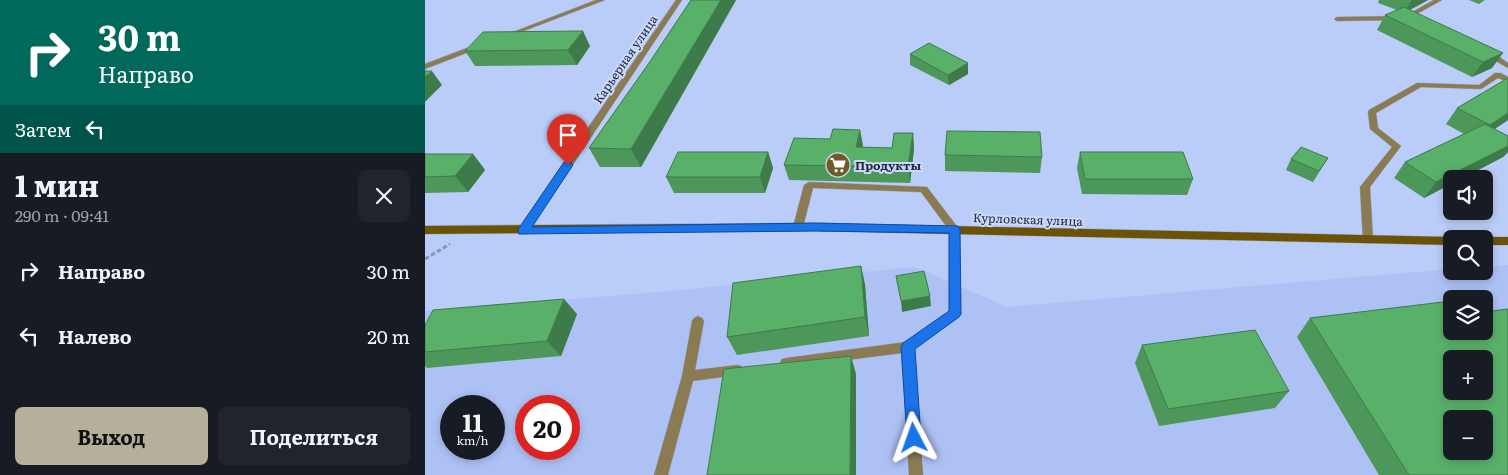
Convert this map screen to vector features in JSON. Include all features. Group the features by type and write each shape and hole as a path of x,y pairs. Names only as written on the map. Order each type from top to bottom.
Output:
{"main road":[{"name":"Курловская улица","path":"425,230 523,231 798,227 1443,241"},
{"path":"1493,241 1508,241"}],"street":[{"path":"500,38 602,0"},
{"name":"Карьерная улица","path":"523,231 679,0"},
{"path":"1406,18 1439,0"},
{"path":"1337,19 1406,18 1415,21"},
{"path":"425,66 481,46"},
{"path":"1479,47 1508,66"},
{"path":"1368,240 1365,187 1397,146 1373,129 1372,112 1420,85 1481,87 1498,75 1508,80"},
{"path":"774,365 908,347 955,314 954,229 923,189 809,185 798,227"},
{"path":"661,475 688,376 698,321"},
{"path":"908,347 916,475"},
{"path":"688,376 745,369"}],"path":[{"path":"425,259 470,231"}],"shaded area":[{"path":"1508,265 1508,475 425,475 425,311 647,293 915,267 1007,307 1443,270 1443,280 1493,280 1493,266"}],"building":[{"path":"691,0 721,0 631,149 589,148 649,63"},
{"path":"1404,7 1503,53 1483,62 1385,15"},
{"path":"583,31 568,50 465,51 483,32"},
{"path":"929,43 968,63 948,75 910,54"},
{"path":"425,71 432,71 425,77"},
{"path":"1508,78 1508,113 1490,125 1457,108"},
{"path":"1485,124 1508,136 1508,146 1460,170 1443,170 1443,178 1436,182 1405,162"},
{"path":"833,129 860,130 856,147 892,148 894,133 913,133 908,167 784,165 794,138 830,139"},
{"path":"947,131 1040,132 1042,157 945,155"},
{"path":"1301,147 1328,158 1319,171 1291,159"},
{"path":"678,152 768,152 760,177 666,177"},
{"path":"1080,152 1183,152 1193,179 1085,179"},
{"path":"425,154 473,154 455,176 425,177"},
{"path":"861,266 865,317 727,337 733,283"},
{"path":"924,271 930,296 901,301 896,276"},
{"path":"564,299 547,341 425,352 425,325 433,310"},
{"path":"1443,302 1443,340 1493,340 1493,311 1508,309 1508,475 1409,475 1310,318"},
{"path":"1255,330 1289,391 1168,409 1142,345"},
{"path":"851,356 850,475 707,475 724,369"}],"place":[{"name":"Продукты","path":"838,165"}],"route":[{"path":"568,165 523,231 815,227 954,229 955,314 908,347 914,438"}]}
